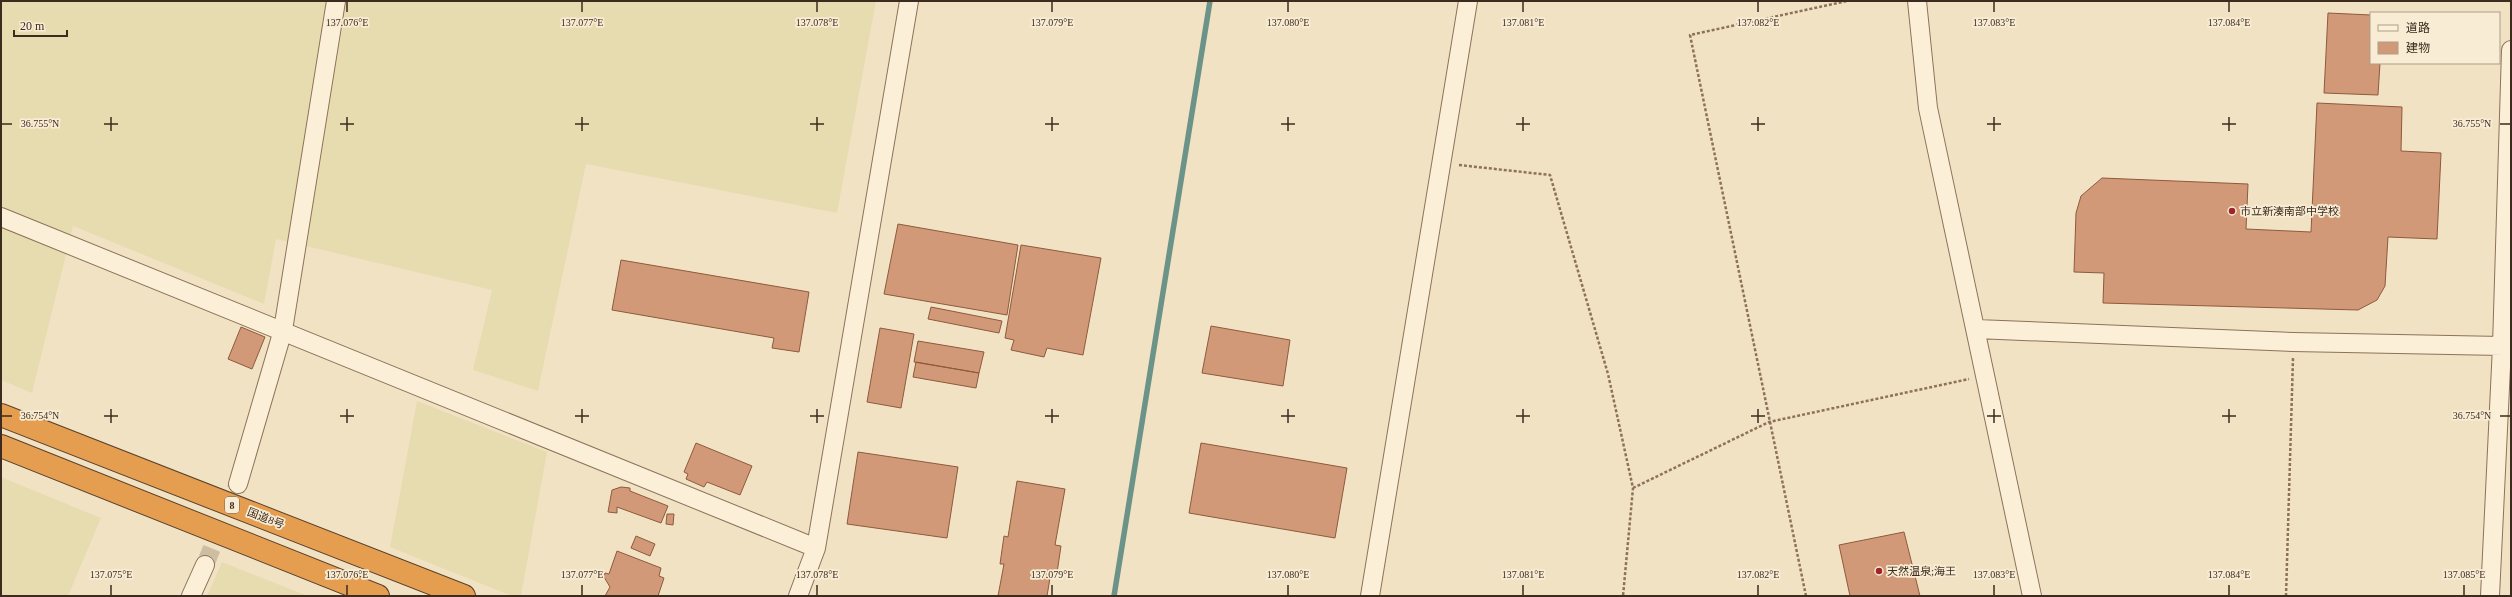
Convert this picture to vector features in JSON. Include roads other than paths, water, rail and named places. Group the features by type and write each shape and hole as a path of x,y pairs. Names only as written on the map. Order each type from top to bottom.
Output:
{"highway":[{"name":"国道8号","path":"1,415 464,596"},
{"path":"1,446 378,596"}],"street":[{"path":"238,484 283,330 336,1"},
{"path":"798,596 816,548 909,1"},
{"path":"1370,596 1440,163 1468,1"},
{"path":"1917,1 1928,108 2032,596"},
{"path":"2490,596 2502,346 2511,50"},
{"path":"1,217 283,330 816,548"},
{"path":"1976,329 2294,342 2502,346"},
{"path":"191,596 205,565"}],"waterway":[{"path":"1114,596 1210,1"}],"tunnel":[{"path":"205,565 238,484"}],"place":[{"name":"市立新湊南部中学校","path":"2232,211"},
{"name":"天然温泉;海王","path":"1879,571"}]}
